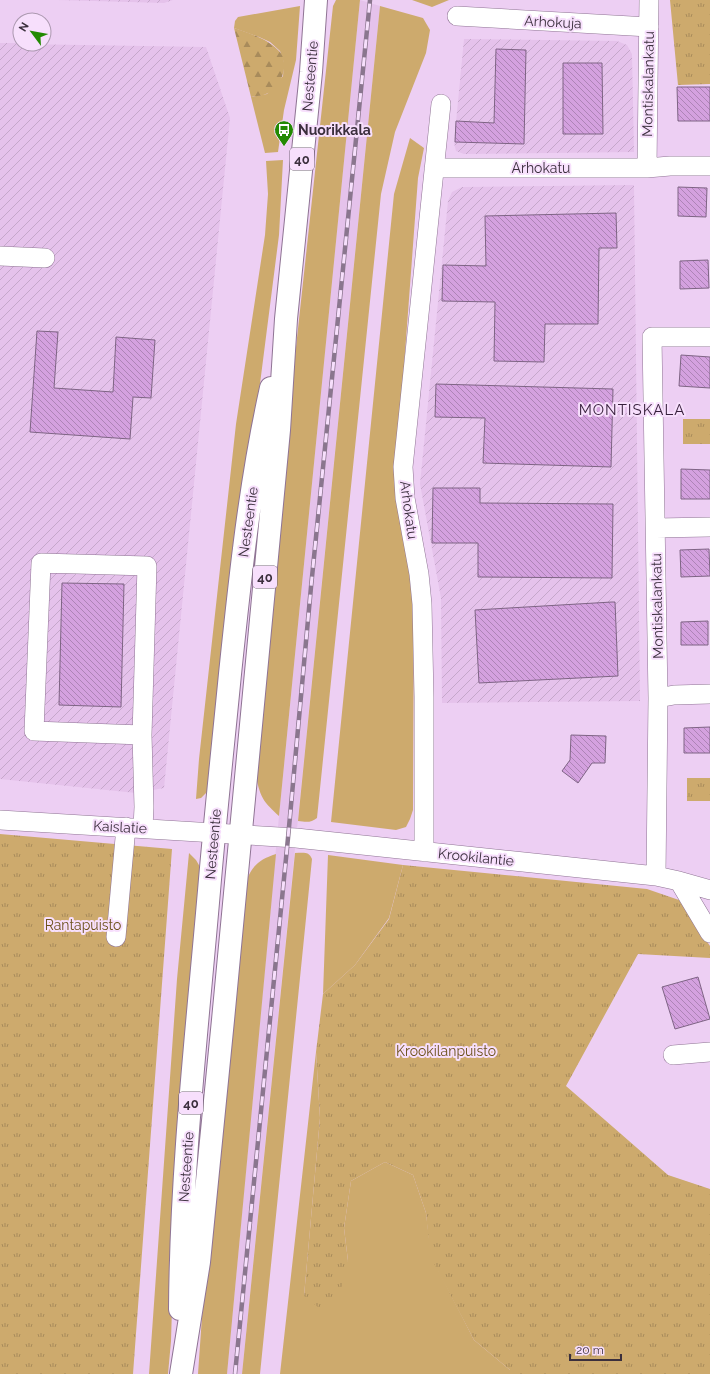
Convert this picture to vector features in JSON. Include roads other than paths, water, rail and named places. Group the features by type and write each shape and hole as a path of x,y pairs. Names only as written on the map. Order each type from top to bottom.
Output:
{"main road":[{"name":"Nesteentie","path":"180,1374 199,1262 279,430 286,319 310,79 316,0"},
{"name":"Nesteentie","path":"180,1374 181,1260 186,1155 214,832 241,566 260,436 286,319"}],"street":[{"name":"Montiskalankatu","path":"647,168 649,0"},
{"name":"Arhokuja","path":"457,16 649,27"},
{"name":"Arhokatu","path":"424,852 424,697 422,604 419,574 405,498 403,467 440,104"},
{"name":"Arhokatu","path":"434,168 647,168 670,166 710,166"},
{"path":"0,256 45,258"},
{"name":"Montiskalankatu","path":"656,876 658,698 652,337 710,337"},
{"path":"656,528 710,527"},
{"path":"116,937 134,828 144,807 142,735 147,566 41,563 34,731 142,735"},
{"path":"658,698 674,695 710,694"},
{"name":"Kaislatie","path":"0,820 240,834"},
{"name":"Krookilantie","path":"240,834 321,840 656,876 710,890"},
{"path":"679,881 710,933"},
{"path":"673,1055 710,1052"}],"railway":[{"path":"235,1374 288,838 311,587 370,0"}],"place":[{"name":"Nuorikkala","path":"284,147"}],"district":[{"name":"MONTISKALA","path":"632,410"}],"park label":[{"name":"Rantapuisto","path":"83,925"},
{"name":"Krookilanpuisto","path":"446,1051"}]}
